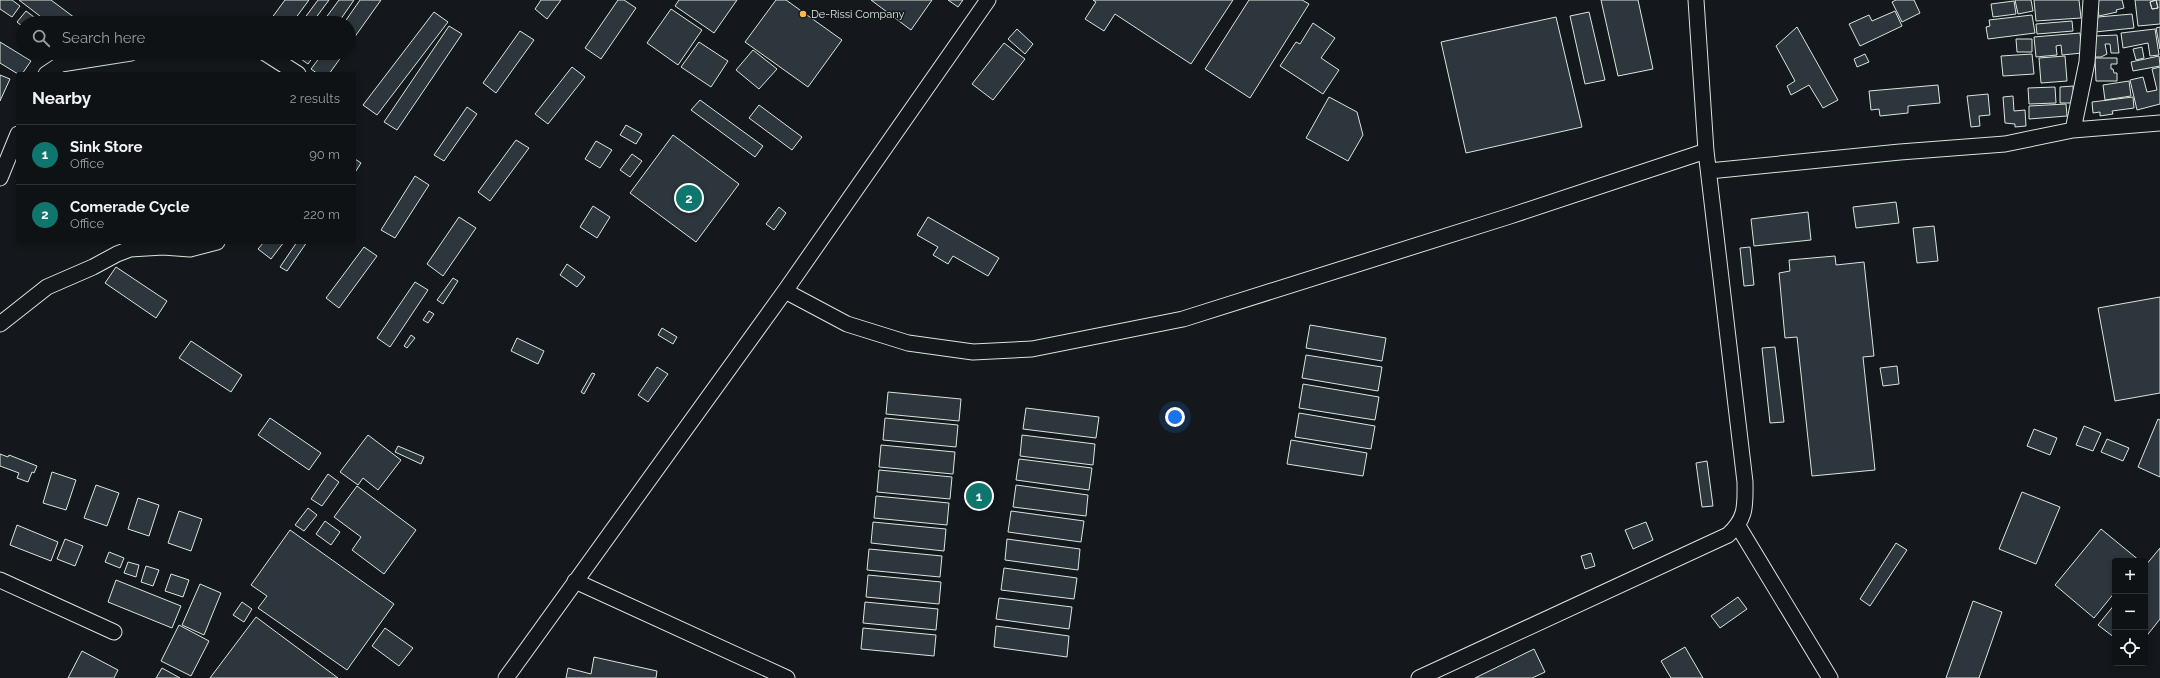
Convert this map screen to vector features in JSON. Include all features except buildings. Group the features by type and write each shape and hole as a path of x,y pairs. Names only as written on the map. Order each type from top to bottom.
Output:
{"street":[{"path":"506,678 785,291 988,0"},
{"path":"1419,678 1721,538 1738,526 1744,512 1745,482 1706,151 1696,0"},
{"path":"2073,130 2087,62 2091,0"},
{"path":"49,72 61,64 86,60"},
{"path":"276,60 295,72"},
{"path":"1709,171 1900,152 2005,144 2073,130 2160,123"},
{"path":"0,178 16,139"},
{"path":"785,291 847,324 908,343 973,352 1032,349 1183,319 1510,216 1706,151"},
{"path":"0,324 47,287 94,267 117,254 130,249 163,247 190,249 209,244"},
{"path":"1738,526 1830,678"},
{"path":"0,580 114,632"},
{"path":"575,581 787,678"}],"place":[{"name":"De-Rissi Company","path":"803,14"},
{"name":"Comerade Cycle","path":"689,198"},
{"name":"Sink Store","path":"979,496"}]}
